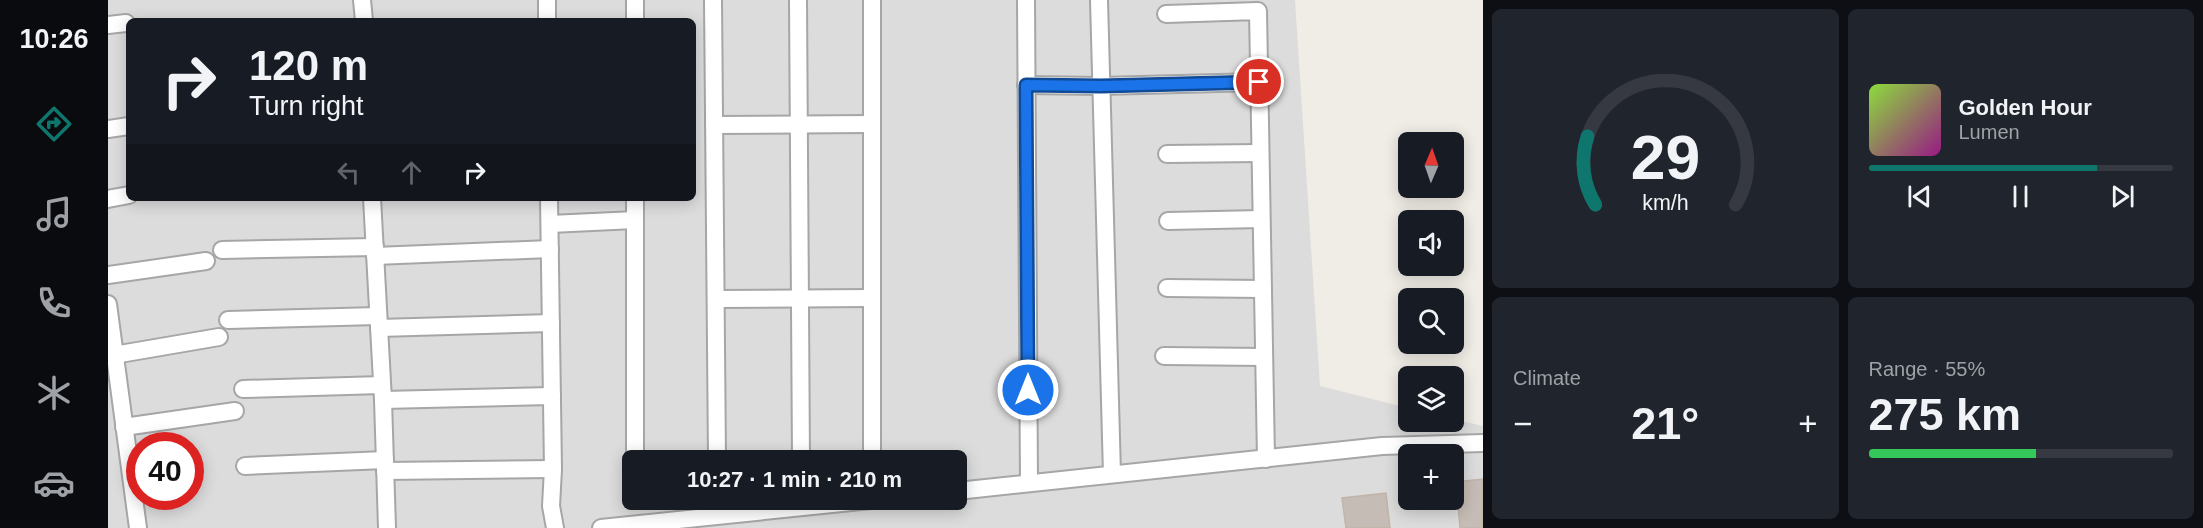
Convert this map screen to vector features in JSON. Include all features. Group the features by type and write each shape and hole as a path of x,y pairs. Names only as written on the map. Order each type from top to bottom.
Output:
{"street":[{"path":"362,0 364,18"},
{"path":"547,0 547,18"},
{"path":"635,0 635,18"},
{"path":"713,0 717,450"},
{"path":"798,0 801,450"},
{"path":"872,0 872,450"},
{"path":"1026,0 1029,483"},
{"path":"1099,0 1112,474"},
{"path":"1166,14 1258,11 1266,459"},
{"path":"108,25 126,23"},
{"path":"1026,85 1101,86 1259,82"},
{"path":"714,125 872,123"},
{"path":"108,129 126,126"},
{"path":"1167,154 1260,153"},
{"path":"108,199 126,196"},
{"path":"372,201 387,528"},
{"path":"549,201 553,469 551,506 558,526"},
{"path":"634,450 635,201"},
{"path":"1168,221 1262,219"},
{"path":"550,224 635,220"},
{"path":"222,250 375,252 550,249"},
{"path":"108,275 206,261"},
{"path":"1167,288 1263,289"},
{"path":"716,299 872,298"},
{"path":"108,304 110,334 138,528"},
{"path":"228,320 551,323"},
{"path":"114,355 219,337"},
{"path":"1164,356 1264,357"},
{"path":"243,389 552,396"},
{"path":"124,427 235,411"},
{"path":"967,490 1382,446 1483,443"},
{"path":"244,466 553,469"},
{"path":"601,528 651,525 709,510"}],"shaded area":[{"path":"108,0 1295,0 1320,386 1398,406 1398,432 1464,432 1464,421 1483,426 1483,528 108,528"}],"building":[{"path":"1483,479 1483,528 1460,528 1458,510 1464,510 1464,481"},
{"path":"1386,493 1390,528 1346,528 1342,498"}],"route":[{"path":"1028,390 1026,85 1101,86 1259,82"}]}
